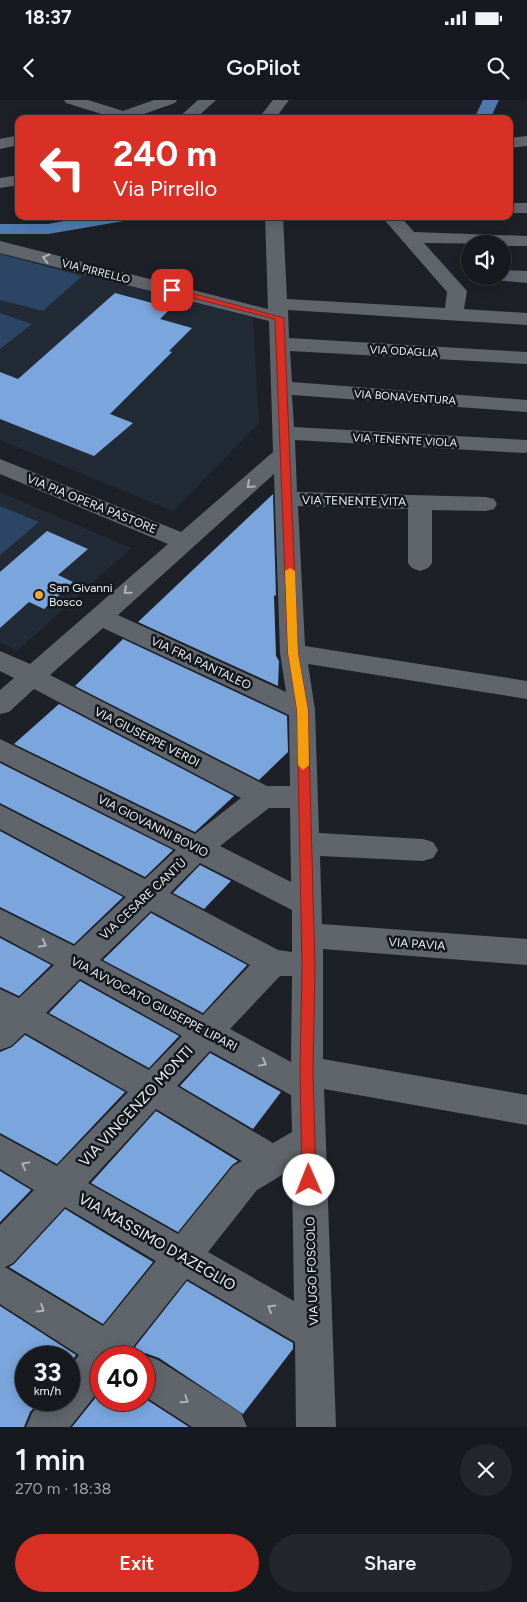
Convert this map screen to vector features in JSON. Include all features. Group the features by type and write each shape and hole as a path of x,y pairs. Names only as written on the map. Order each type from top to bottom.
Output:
{"main road":[{"path":"484,115 491,100"},
{"path":"0,229 48,229 101,220"}],"street":[{"path":"72,100 113,115"},
{"path":"124,115 168,100"},
{"path":"190,115 208,100"},
{"path":"269,115 281,100"},
{"path":"0,144 15,141"},
{"path":"513,142 527,141"},
{"path":"0,183 15,181"},
{"path":"513,208 527,208"},
{"name":"VIA UGO FOSCOLO","path":"274,220 288,499 293,653 302,710 308,967 308,1141 316,1427"},
{"path":"393,220 457,291 454,315"},
{"path":"408,237 527,241"},
{"name":"VIA PIRRELLO","path":"0,247 279,310 527,319"},
{"path":"441,273 461,274"},
{"path":"511,276 527,277"},
{"name":"VIA ODAGLIA","path":"281,344 527,358"},
{"name":"VIA BONAVENTURA","path":"283,388 527,406"},
{"path":"0,705 184,542 285,443"},
{"name":"VIA TENENTE VIOLA","path":"285,443 524,446"},
{"name":"VIA PIA OPERA PASTORE","path":"0,466 184,542"},
{"name":"VIA TENENTE VITA","path":"288,499 486,504"},
{"name":"VIA TENENTE VITA","path":"420,502 420,563"},
{"name":"VIA FRA PANTALEO","path":"99,616 302,710"},
{"path":"293,653 527,690"},
{"name":"VIA GIUSEPPE VERDI","path":"0,660 263,797"},
{"name":"VIA GIOVANNI BOVIO","path":"0,749 306,903"},
{"path":"263,797 304,797"},
{"name":"VIA CESARE CANTÙ","path":"7,1018 76,962 197,848 263,797"},
{"path":"0,816 273,962 308,967"},
{"path":"306,844 423,850"},
{"name":"VIA AVVOCATO GIUSEPPE LIPARI","path":"0,921 206,1032 307,1079 527,1110"},
{"name":"VIA PAVIA","path":"307,935 527,952"},
{"name":"VIA VINCENZO MONTI","path":"0,1251 273,962"},
{"path":"7,1018 152,1089 272,1161"},
{"path":"118,1346 181,1256 244,1178 308,1141"},
{"name":"VIA MASSIMO D'AZEGLIO","path":"0,1151 314,1332"},
{"path":"0,1283 99,1346"},
{"path":"80,1387 90,1376"},
{"path":"155,1381 227,1427"},
{"path":"46,1427 59,1411"}],"shaded area":[{"path":"0,252 253,318 259,423 173,511 0,440"},
{"path":"0,254 82,276 43,311 0,300"},
{"path":"0,313 32,324 0,349"},
{"name":"San Givanni Bosco","path":"0,492 131,548 17,651 0,642"},
{"path":"0,506 39,522 0,555"}],"building":[{"path":"115,293 171,308 160,319 192,328 169,351 172,352 110,414 133,423 94,456 0,419 0,372 18,379"},
{"path":"273,494 276,656 279,661 278,686 138,622"},
{"path":"47,531 88,549 58,575 73,582 44,609 29,602 0,628 0,572"},
{"path":"123,639 287,716 288,752 259,780 75,686"},
{"path":"59,704 234,796 195,832 14,744"},
{"path":"0,763 173,850 145,877 0,803"},
{"path":"0,831 123,897 74,944 0,907"},
{"path":"200,865 231,881 204,909 173,893"},
{"path":"151,913 247,965 203,1013 103,960"},
{"path":"0,938 51,965 19,996 0,987"},
{"path":"80,981 179,1036 149,1068 49,1013"},
{"path":"25,1035 125,1092 57,1164 0,1133 0,1052 12,1047"},
{"path":"210,1053 281,1092 253,1129 180,1086"},
{"path":"156,1111 238,1161 232,1165 178,1232 91,1183"},
{"path":"0,1171 31,1190 0,1222"},
{"path":"65,1209 153,1262 103,1324 9,1267 14,1264"},
{"path":"187,1281 293,1343 293,1349 243,1414 155,1357 155,1346 136,1346"},
{"path":"0,1306 62,1346 15,1346 15,1411 31,1411 24,1427 0,1427"},
{"path":"90,1405 90,1411 155,1411 155,1405 189,1427 72,1427"}],"slow traffic":[{"path":"290,571 293,653 302,710 303,765"}],"place":[{"name":"San Givanni Bosco","path":"39,595"}],"route":[{"path":"172,290 280,318 293,653 302,710 308,967 309,1180"}]}
